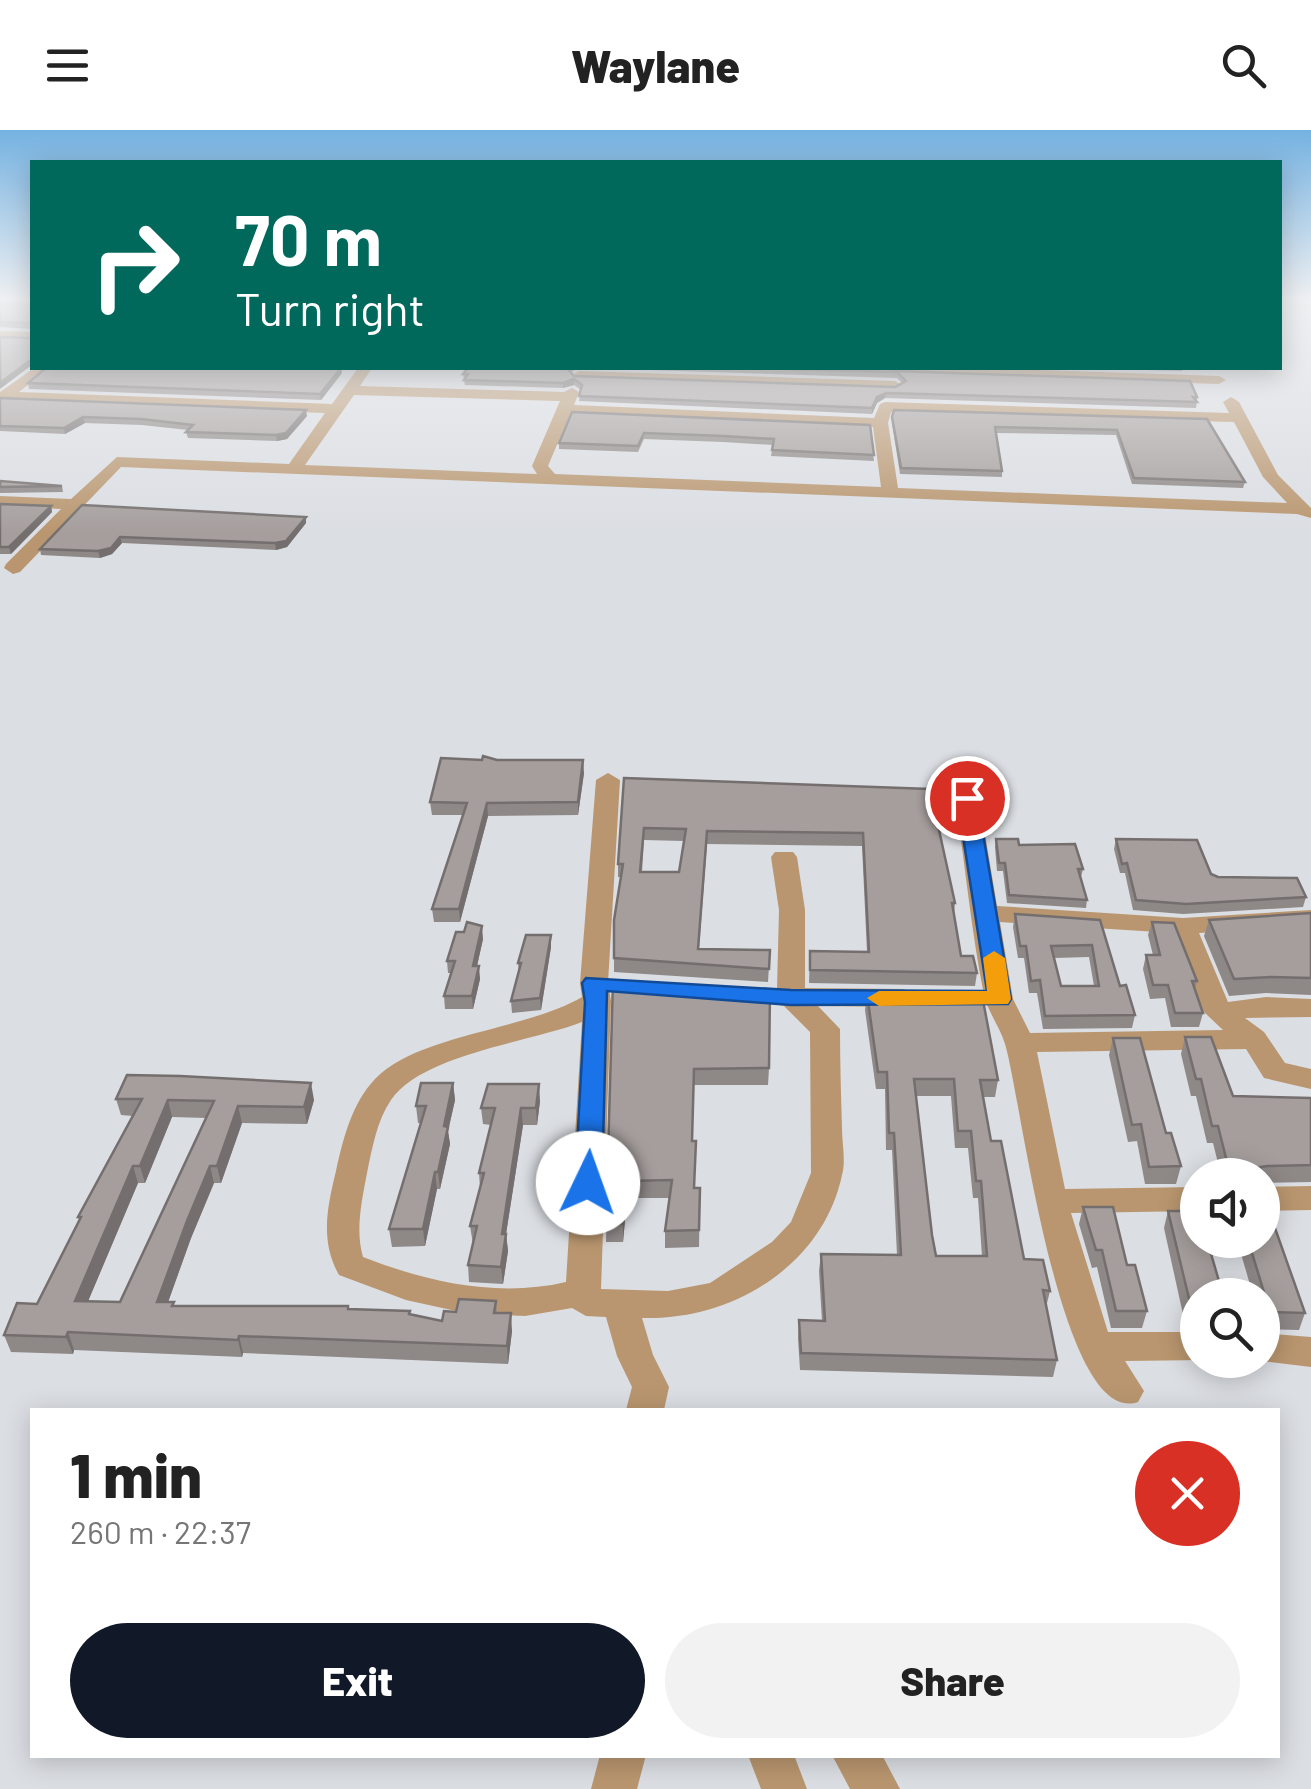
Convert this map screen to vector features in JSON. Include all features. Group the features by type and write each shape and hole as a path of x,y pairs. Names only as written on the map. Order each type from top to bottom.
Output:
{"street":[{"path":"2,396 27,378"},
{"path":"294,469 358,378"},
{"path":"550,479 540,466 578,378"},
{"path":"890,494 883,415 893,378"},
{"path":"1218,378 1271,477 1306,514"},
{"path":"350,390 457,386 567,403 883,415 1240,418"},
{"path":"2,396 336,409"},
{"path":"12,568 117,462 1306,514"},
{"path":"0,501 76,504"},
{"path":"608,780 602,990 583,1292 586,1302 668,1306 719,1295 784,1251 805,1229 827,1174 825,1030 791,998 792,910 784,857"},
{"path":"967,798 1000,999 1020,1043 1051,1201 1094,1346 1125,1391"},
{"path":"988,913 1183,926 1311,918"},
{"path":"1183,926 1218,1012 1254,1039 1275,1071 1311,1078"},
{"path":"583,1292 557,1300 436,1296 351,1266 342,1249 356,1151 368,1118 389,1082 415,1066 529,1032 602,990"},
{"path":"752,994 791,998 924,998"},
{"path":"962,998 1000,999"},
{"path":"1218,1012 1266,1006 1311,1008"},
{"path":"1020,1043 1254,1039"},
{"path":"1280,1198 1311,1198"},
{"path":"1051,1201 1180,1200"},
{"path":"620,1304 635,1356 651,1386 646,1408"},
{"path":"1094,1346 1180,1348"},
{"path":"1280,1349 1311,1352"},
{"path":"614,1789 622,1758"},
{"path":"771,1758 784,1789"},
{"path":"858,1758 878,1789"}],"building":[{"path":"33,378 333,378 320,394 28,383"},
{"path":"465,378 645,378 895,387 906,381 903,378 1114,378 1190,381 1197,402 886,393 877,397 872,408 579,396 582,385 574,379 563,383"},
{"path":"0,398 306,410 286,433 276,435 186,432 193,425 83,417 64,428 0,426"},
{"path":"894,410 1207,419 1245,482 1134,478 1117,430 995,427 1002,471 901,468"},
{"path":"572,412 870,425 874,455 772,450 774,439 723,436 644,433 638,446 559,443"},
{"path":"0,481 62,486 0,487"},
{"path":"0,504 51,506 9,547 0,547"},
{"path":"82,505 306,517 286,541 275,543 120,537 111,548 98,551 40,549"},
{"path":"483,756 497,760 583,760 578,802 487,803 459,909 432,909 467,803 430,802 441,758 482,760"},
{"path":"624,778 930,789 955,903 961,956 973,956 977,973 810,970 810,951 869,952 863,833 707,831 698,949 770,950 769,969 614,958 614,920 623,864 618,864","holes":["644,828 686,829 679,872 640,872"]},
{"path":"996,839 1018,839 1019,845 1075,844 1087,900 1009,895 1005,863 999,863"},
{"path":"1116,839 1197,840 1211,874 1297,878 1306,897 1186,904 1136,900"},
{"path":"1311,913 1311,978 1234,979 1209,920"},
{"path":"1015,914 1100,920 1120,986 1126,985 1135,1015 1045,1016 1040,980 1031,981 1026,946 1020,946","holes":["1092,945 1099,986 1061,986 1051,946"]},
{"path":"467,922 482,926 473,966 479,966 472,996 444,996 455,961 447,961 456,932 464,932"},
{"path":"1152,922 1174,923 1197,981 1192,981 1203,1013 1175,1013 1168,985 1153,985 1146,955 1160,955"},
{"path":"526,935 551,935 540,998 511,1001 518,963"},
{"path":"613,981 770,991 769,1068 694,1069 692,1141 696,1141 694,1188 700,1188 699,1230 665,1231 672,1180 627,1181 623,1224 606,1225"},
{"path":"867,994 982,995 998,1080 980,1080 991,1141 1001,1141 1024,1259 1043,1260 1050,1291 1043,1290 1057,1360 801,1353 799,1320 825,1321 821,1254 901,1255 887,1072 878,1072","holes":["914,1079 954,1079 958,1131 971,1131 976,1181 981,1181 987,1256 936,1256 932,1235"]},
{"path":"1185,1037 1211,1037 1233,1096 1311,1098 1311,1165 1280,1166 1280,1158 1226,1158 1218,1126 1212,1126 1201,1079 1196,1079"},
{"path":"1113,1038 1140,1038 1166,1133 1171,1133 1180,1166 1149,1167 1141,1124 1132,1125"},
{"path":"127,1075 311,1083 304,1107 238,1106 217,1166 210,1166 157,1302 174,1302 172,1306 348,1306 410,1311 409,1314 442,1321 444,1311 456,1312 459,1299 496,1301 494,1313 511,1313 507,1346 68,1332 66,1337 4,1335 17,1303 37,1304 78,1217 142,1099 116,1099","holes":["168,1100 214,1101 120,1302 75,1301 133,1166 140,1166"]},
{"path":"421,1083 453,1083 444,1126 448,1127 423,1229 389,1229 426,1106 416,1106"},
{"path":"488,1084 539,1084 536,1108 521,1108 502,1234 506,1234 501,1267 468,1265 477,1226 470,1226 484,1173 479,1173 495,1108 481,1108"},
{"path":"1083,1207 1113,1207 1127,1265 1135,1265 1147,1311 1116,1311 1102,1250 1096,1250"},
{"path":"1168,1211 1180,1211 1180,1258 1212,1258 1218,1278 1184,1278"},
{"path":"1280,1242 1305,1313 1280,1312 1280,1278 1260,1278 1254,1258 1280,1258"}],"slow traffic":[{"path":"879,998 1000,999 994,958"}],"route":[{"path":"588,1183 597,1002 594,983 791,998 1000,999 967,798"}]}
